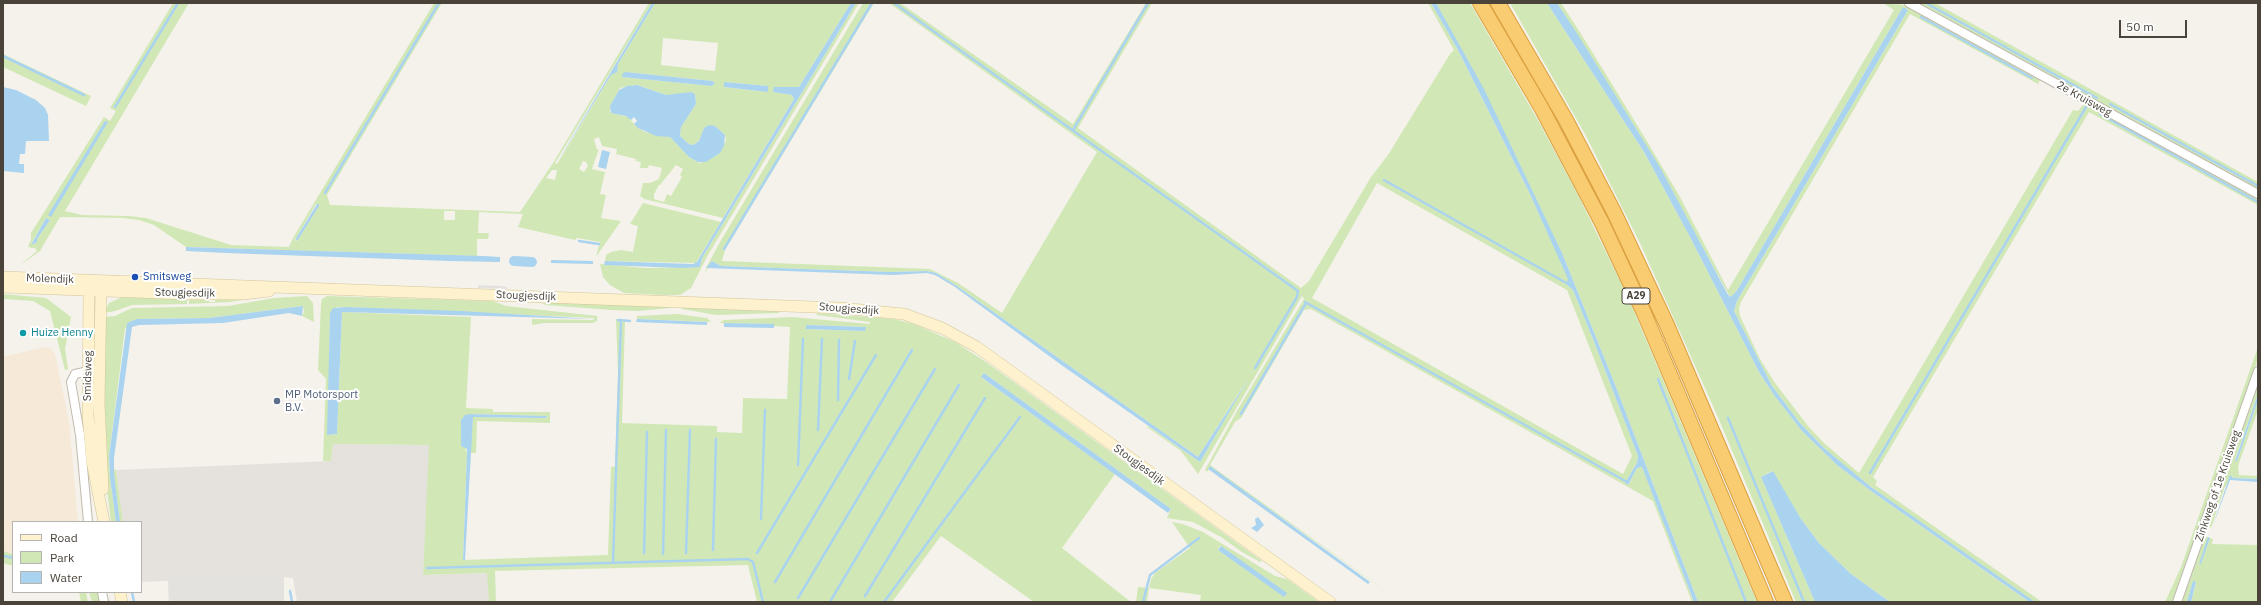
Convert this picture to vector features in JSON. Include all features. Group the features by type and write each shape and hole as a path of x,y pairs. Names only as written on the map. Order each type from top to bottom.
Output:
{"highway":[{"name":"A29","path":"1480,3 1542,109 1602,223 1644,313 1766,602"},
{"name":"A29","path":"1498,3 1566,120 1624,233 1667,325 1785,602"}],"street":[{"name":"2e Kruisweg","path":"1909,3 2258,194"},
{"name":"Molendijk","path":"3,277 96,281"},
{"name":"Stougjesdijk","path":"96,281 247,285 279,289"},
{"path":"89,291 96,281"},
{"name":"Smidsweg","path":"96,281 101,291 99,368 101,457 105,521"},
{"name":"Molendijk","path":"3,287 89,291"},
{"name":"Stougjesdijk","path":"89,291 238,294 279,289 318,289 840,308 881,311 912,317 942,328 977,347 1330,602"},
{"name":"Smidsweg","path":"89,291 87,371 90,451 105,521"},
{"path":"88,521 81,441 71,382 75,374 99,368"},
{"name":"Zinkweg of 1e Kruisweg","path":"2177,602 2258,371"}],"shaded area":[{"path":"478,285 500,286 507,287 507,289 478,288"},
{"path":"45,347 51,348 55,354 69,421 78,521 12,521 12,554 3,551 3,357"},
{"path":"333,444 430,445 423,575 488,573 489,602 297,602 293,578 284,577 284,602 169,602 168,581 142,582 142,521 123,521 116,470 331,461"},
{"path":"283,577 284,602 169,602 168,581"}],"green space":[{"path":"173,3 189,3 65,211 82,215 129,216 146,218 231,245 289,247 434,3 442,3 327,195 330,205 520,212 553,163 649,3 652,3 555,163 557,164 611,75 617,72 618,64 655,3 851,3 799,87 774,92 792,95 794,99 723,218 644,199 640,196 643,183 650,183 659,179 662,168 649,165 648,168 640,168 641,162 636,161 636,159 616,154 617,149 602,146 599,137 594,139 597,150 599,149 592,169 605,172 600,194 606,195 601,218 621,221 596,257 600,242 577,238 575,240 518,227 523,214 479,212 478,233 489,233 488,239 477,239 477,256 186,247 154,225 139,220 123,218 60,217 40,251 19,266 37,251 35,248 28,246 31,240 31,233 104,117 110,121 116,111 110,108","holes":["663,38 718,43 715,71 661,65","626,72 712,81 715,83 712,86 623,77","724,82 768,86 768,92 724,87","637,85 666,95 695,94 696,104 681,127 680,136 689,144 693,145 699,141 704,128 715,126 725,135 726,140 720,153 700,163 689,157 670,137 645,132 636,126 628,117 610,112 610,106 620,88","583,161 586,162 588,166 584,172 579,169","676,165 683,169 680,175 682,177 671,196 667,194 664,202 654,199 654,194 659,185","552,170 557,170 555,180 546,178","316,204 319,205 297,241 295,240","444,211 455,211 455,220 444,220","46,218 50,220 37,239 37,242 31,244"]},
{"path":"856,3 859,3 708,255 691,288 680,295 663,295 624,293 610,285 603,277 600,264 646,268 700,267 702,258"},
{"path":"863,3 874,3 725,250 722,261 930,269 958,283 1002,313 1097,152 889,3 900,3 1073,124 1146,3 1152,3 1078,128 1301,288 1309,281 1371,177 1388,155 1450,54 1454,50 1428,3 1431,3 1457,48 1529,192 1569,279 1566,284 1573,290 1638,456 1637,463 1625,483 1628,485 1637,468 1642,466 1694,602 1692,602 1653,501 1311,309 1304,310 1241,418 1235,422 1210,465 1401,602 1210,467 1207,472 1205,470 1238,409 1304,299 1302,296 1198,474 1181,451 1147,427 1148,426 1200,462 1249,377 1198,457 957,286 936,273 927,271 890,272 721,266 712,261 705,273 707,266","holes":["1377,183 1567,290 1632,456 1623,474 1312,298"]},
{"path":"1436,3 1470,3 1539,122 1578,195 1628,297 1757,602 1698,602 1616,387 1562,253"},
{"path":"1510,3 1547,3 1644,152 1690,237 1759,372 1774,395 1802,431 1837,465 1871,491 2029,602 1890,602 1851,574 1819,543 1801,519 1772,471 1761,477 1815,602 1796,602 1717,415 1640,243 1585,134"},
{"path":"1557,3 1561,3 1645,138 1680,197 1728,290 1894,10 1883,3 1905,5 2041,78 2038,84 1910,14 1741,302 1739,309 1740,316 1760,359 1775,383 1808,426 1824,443 1859,473 2073,110 2078,111 2086,104 2258,197 2258,205 2089,112 1873,477 1877,481 1875,485 2042,602 2035,602 2030,599 1897,506 1854,474 1824,448 1799,422 1772,386 1734,311 1737,301 1908,10 1903,7 1736,292 1730,297 1640,135"},
{"path":"1913,3 1935,3 2258,182 2258,192"},
{"path":"3,54 91,96 86,106 3,67"},
{"path":"643,203 721,222 696,263 605,261 606,255 611,252 621,250 633,252 638,226 630,224"},
{"path":"3,294 46,298 71,317 65,349 68,369 65,370 50,311 33,301 3,299"},
{"path":"307,296 313,303 314,322 302,316 304,312 303,306 209,318 137,319 125,329 109,456 110,477 116,521 111,521 103,460 104,317 115,316 132,308 228,306 274,298"},
{"path":"327,296 493,301 506,306 597,316 597,321 593,323 544,323 532,325 532,319 593,320 594,318 346,307 337,307 330,313 328,435 337,434 342,312 471,317 466,408 493,409 493,412 550,412 550,423 477,421 476,453 470,453 473,417 546,418 547,416 470,414 465,447 467,453 463,560 608,555 611,467 615,466 618,375 616,319 625,322 622,423 717,426 717,432 742,433 743,398 787,399 790,327 774,326 773,324 719,323 724,320 792,317 870,324 870,322 817,315 817,313 894,319 914,324 955,342 986,362 1262,561 1260,562 1242,552 1221,537 1193,522 1167,518 1171,509 984,373 982,378 1115,474 1062,548 1131,602 1034,602 941,536 892,602 757,602 748,565 495,571 496,602 489,602 487,573 423,575 429,445 333,444 331,461 323,461 326,379 318,370 322,299","holes":["806,325 865,327 865,331 806,329"]},
{"path":"122,297 187,297 187,304 132,305 104,313 109,303"},
{"path":"265,297 229,302 189,304 189,300 209,300 209,302 215,302 215,300"},
{"path":"539,302 669,308 639,311 611,310 546,305"},
{"path":"682,307 779,311 779,313 716,315 682,309"},
{"path":"677,314 707,318 711,322 637,319 637,316"},
{"path":"2258,347 2258,359 2199,529 2172,602 2165,602 2181,567"},
{"path":"2258,382 2258,394 2235,460 2237,461 2258,400 2258,410 2238,466 2239,475 2258,476 2258,479 2233,478 2232,476 2224,489 2211,528 2209,525"},
{"path":"113,469 116,470 123,521 120,521"},
{"path":"1172,522 1183,524 1203,532 1275,576 1287,579 1319,602 1200,602 1201,595 1149,588 1151,579 1155,573 1190,548","holes":["1220,546 1286,593 1284,596 1218,550"]},
{"path":"2204,537 2209,537 2199,564 2201,564 2210,538 2213,539 2212,544 2258,545 2258,602 2191,602 2196,583 2193,581 2187,602 2182,602"},
{"path":"3,551 12,554 12,566 3,563"},
{"path":"1138,587 1149,588 1147,602 1136,602"},
{"path":"79,593 86,593 88,602 81,602"},
{"path":"89,593 99,593 101,602 92,602"}],"water":[{"path":"652,3 655,3 618,64 617,72 611,75 556,164"},
{"path":"851,3 856,3 702,258 700,267 682,268 604,265 605,261 693,264 697,262 794,99 792,95 773,92 774,87 799,87"},
{"path":"1431,3 1436,3 1484,89 1562,253 1616,387 1698,602 1694,602 1642,467 1637,468 1628,485 1625,483 1637,463 1638,456 1593,339 1573,290 1566,284 1568,279 1529,192 1457,48"},
{"path":"1547,3 1557,3 1580,38 1661,169 1730,297 1736,292 1903,7 1908,10 1737,301 1734,311 1772,386 1799,422 1824,448 1871,487 2035,602 2028,601 1871,491 1837,465 1802,431 1774,395 1759,372 1690,237 1644,152"},
{"path":"626,72 712,81 715,83 712,86 622,77 623,73"},
{"path":"724,82 768,86 768,92 724,87"},
{"path":"637,85 666,95 691,92 695,94 696,104 681,127 680,136 689,144 693,145 699,141 704,128 709,125 715,126 725,135 724,146 720,153 706,162 698,162 689,157 670,137 656,136 638,128 634,124 637,121 634,117 631,120 626,116 611,113 610,106 619,90 627,86"},
{"path":"3,87 16,90 36,100 45,108 48,115 49,141 26,141 25,154 20,154 19,164 24,164 24,173 3,171"},
{"path":"105,121 108,122 51,217 48,215"},
{"path":"602,150 610,152 606,169 598,167"},
{"path":"46,218 50,220 37,239 37,242 31,245"},
{"path":"186,247 484,256 500,257 500,262 226,253 186,251"},
{"path":"551,260 593,261 593,264 551,263"},
{"path":"712,261 721,266 890,272 927,271 936,273 957,286 1198,457 1249,378 1200,462 1060,364 955,287 935,275 927,273 893,275 706,268"},
{"path":"303,306 302,316 289,313 223,323 139,325 132,327 114,458 114,474 120,521 116,521 110,477 109,456 127,323 137,319 209,318"},
{"path":"346,307 461,311 594,319 342,312 337,434 327,435 330,313 333,308"},
{"path":"637,319 707,322 707,325 636,322"},
{"path":"724,323 774,324 774,328 724,327"},
{"path":"806,325 866,327 865,331 806,329"},
{"path":"984,373 1171,509 1168,513 981,377"},
{"path":"2258,394 2258,400 2237,461 2235,461"},
{"path":"465,415 547,416 546,418 473,417 465,560 463,560 467,449 461,446 461,420"},
{"path":"1210,466 1370,582 1368,584 1208,469"},
{"path":"1773,471 1801,519 1819,543 1851,574 1890,602 1815,602 1761,477"},
{"path":"2230,475 2233,478 2258,479 2258,482 2230,480 2212,528"},
{"path":"1258,517 1264,525 1257,532 1251,528 1256,525 1255,519"},
{"path":"2208,537 2210,538 2201,564 2199,564"},
{"path":"1221,546 1287,593 1284,597 1218,550"},
{"path":"2193,581 2196,582 2191,602 2187,602"}],"waterway":[{"path":"115,107 178,3"},
{"path":"325,193 439,3"},
{"path":"724,249 872,3"},
{"path":"894,3 1298,291 1297,297 1255,368"},
{"path":"1073,130 1148,3"},
{"path":"1926,3 2097,98"},
{"path":"1921,17 2032,78"},
{"path":"3,56 84,95"},
{"path":"2110,104 2258,186"},
{"path":"1870,473 2086,107"},
{"path":"2100,114 2258,202"},
{"path":"1384,180 1568,284"},
{"path":"297,239 318,205"},
{"path":"579,241 599,244"},
{"path":"514,261 532,262"},
{"path":"1305,302 1627,482"},
{"path":"1241,414 1306,303"},
{"path":"618,320 630,321"},
{"path":"613,563 621,320"},
{"path":"798,465 803,339"},
{"path":"818,430 822,339"},
{"path":"838,400 839,340"},
{"path":"849,379 855,341"},
{"path":"775,582 912,350"},
{"path":"757,553 876,355"},
{"path":"798,598 935,369"},
{"path":"1658,379 1746,602"},
{"path":"831,600 959,385"},
{"path":"865,596 985,398"},
{"path":"761,519 765,410"},
{"path":"884,602 1020,417"},
{"path":"1728,418 1804,602"},
{"path":"663,554 666,430"},
{"path":"686,553 690,430"},
{"path":"644,553 647,432"},
{"path":"713,550 716,439"},
{"path":"1143,602 1150,575 1199,538"},
{"path":"5,556 12,558"},
{"path":"427,568 748,559 753,562 763,602"},
{"path":"290,591 292,602"},
{"path":"132,593 134,602"}],"place":[{"name":"Smitsweg","path":"135,277"},
{"name":"Huize Henny","path":"23,333"},
{"name":"MP Motorsport B.V.","path":"277,401"}]}
